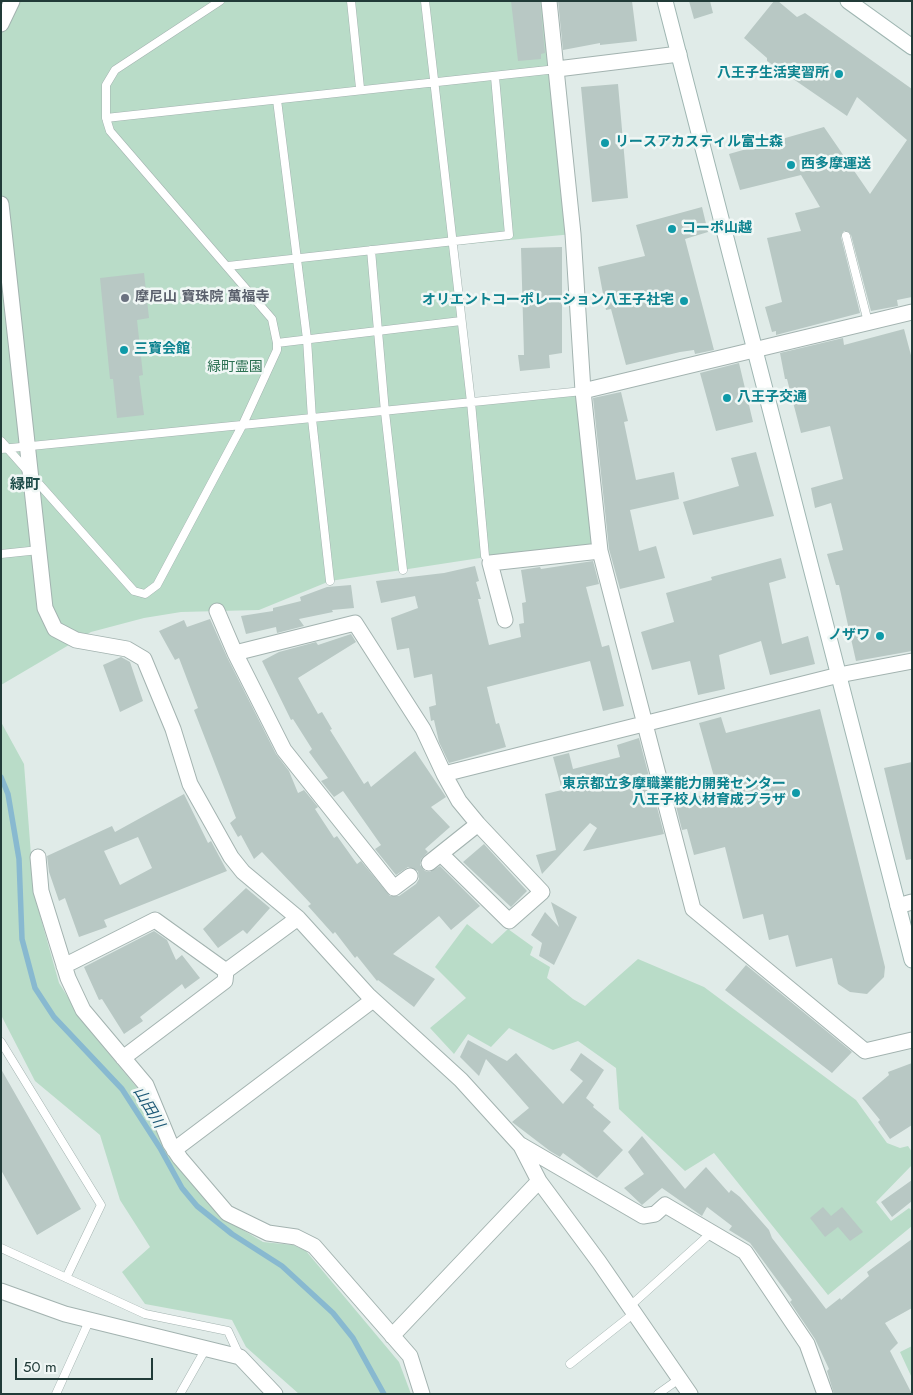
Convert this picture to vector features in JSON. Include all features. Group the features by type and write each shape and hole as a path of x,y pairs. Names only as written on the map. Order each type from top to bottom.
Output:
{"street":[{"path":"1,24 12,1"},
{"path":"549,1 573,234 584,391 600,551 694,910 865,1051 912,1040"},
{"path":"665,1 839,675 905,904 912,960"},
{"path":"848,1 912,47"},
{"path":"557,69 679,54"},
{"path":"1,204 7,314 29,448 45,608 55,629 76,640 127,649 144,659 173,729 190,784 213,828 243,872 298,918 373,1000 461,1080 519,1144 539,1181 690,1394"},
{"path":"584,391 756,348 912,312"},
{"path":"505,620 490,563 600,551"},
{"path":"217,611 236,654 284,750 394,888 410,876"},
{"path":"236,654 355,623 423,729 459,801 542,892 509,921 442,855"},
{"path":"444,774 839,675 912,661"},
{"path":"429,863 442,855 478,824"},
{"path":"38,857 41,891 64,966 84,1010 146,1085 174,1150 227,1213 268,1233 296,1236 314,1246 410,1356 422,1394"},
{"path":"123,1058 225,981 226,971 298,918"},
{"path":"64,966 155,920 226,971"},
{"path":"174,1150 373,1000"},
{"path":"519,1144 643,1216 655,1214 665,1205 745,1252 807,1344 825,1394"},
{"path":"392,1336 539,1181"},
{"path":"1,1291 64,1314 90,1319 205,1350 240,1357 275,1394"}],"lane":[{"path":"1,440 4,449 32,477 134,591 145,594 157,585 243,424 277,350 277,343 272,319 110,131 106,118 106,85 114,70 220,1"},
{"path":"351,1 360,88"},
{"path":"425,1 451,242 471,402 485,556"},
{"path":"106,118 277,100 360,88 495,77 557,69"},
{"path":"228,266 510,235 495,77"},
{"path":"277,100 308,339 312,419 330,581"},
{"path":"846,236 868,322"},
{"path":"370,250 385,412 404,570"},
{"path":"277,343 461,321"},
{"path":"4,449 584,391"},
{"path":"1,554 39,550"},
{"path":"1,1042 101,1205 66,1278"},
{"path":"570,1364 631,1310 711,1233"},
{"path":"1,1248 145,1314 228,1331 240,1357"},
{"path":"56,1394 90,1319"},
{"path":"180,1394 205,1350"},
{"path":"658,1394 679,1379"}],"green space":[{"name":"緑町霊園","path":"1,1 549,1 573,234 457,245 473,398 583,391 600,551 480,558 330,581 259,610 181,612 144,618 91,632 1,685"},
{"path":"1,722 24,764 34,894 59,983 86,1026 143,1095 194,1187 228,1221 263,1242 293,1245 306,1251 399,1362 411,1394 299,1394 246,1347 232,1320 145,1304 122,1272 150,1247 120,1200 100,1135 35,1081 1,1015"},
{"path":"467,924 492,944 508,929 533,947 530,955 550,967 547,978 585,1006 638,959 704,987 856,1100 887,1143 900,1148 908,1146 912,1152 912,1165 876,1202 891,1221 909,1208 912,1211 912,1226 828,1295 714,1153 685,1171 619,1109 616,1068 578,1041 553,1050 509,1028 491,1047 468,1034 454,1054 430,1028 466,998 435,967"},
{"path":"912,1346 912,1378 900,1352"}],"building":[{"path":"511,1 540,1 545,53 541,54 541,59 518,61"},
{"path":"558,1 632,1 637,41 600,45 600,43 563,50"},
{"path":"689,1 710,1 713,13 694,19"},
{"path":"774,1 778,1 797,17 805,13 912,89 912,297 897,300 898,306 871,311 851,235 844,231 841,237 860,313 776,335 776,331 772,332 765,307 782,302 767,238 801,231 795,213 820,207 801,175 740,190 729,154 824,127 870,194 907,140 857,97 847,116 767,61 767,58 744,38"},
{"name":"リースアカスティル富士森","path":"618,84 628,198 592,202 581,87"},
{"path":"702,207 708,232 685,239 714,350 695,354 694,350 680,352 626,365 611,309 606,310 598,267 645,256 636,225"},
{"path":"562,247 562,353 549,355 550,368 520,371 518,355 524,355 521,248"},
{"path":"144,273 149,318 137,320 143,375 139,376 144,415 117,418 113,379 110,379 100,278"},
{"path":"904,329 912,359 912,651 856,661 839,585 836,585 827,554 843,550 831,503 815,508 811,488 843,479 830,426 801,433 787,379 785,379 780,353 843,338 844,345"},
{"name":"八王子交通","path":"739,363 753,422 716,431 700,373"},
{"path":"621,392 628,421 624,422 636,480 674,472 679,499 630,510 639,551 656,546 665,578 620,589 609,549 593,398"},
{"path":"756,452 774,516 693,535 683,502 739,486 731,458"},
{"path":"781,558 786,578 769,583 782,644 808,636 815,664 770,675 761,641 719,655 725,689 698,695 690,661 652,670 641,632 674,622 666,593 712,580 711,577"},
{"path":"593,561 599,584 586,587 602,647 609,645 624,706 603,711 590,661 487,687 496,724 499,723 506,747 449,763 439,742 434,720 431,721 429,707 436,705 432,674 414,678 409,648 397,650 391,618 418,608 415,596 381,603 376,581 444,573 475,566 479,581 476,582 481,599 478,599 489,645 521,637 519,624 524,623 522,603 526,602 521,570"},
{"path":"351,585 354,608 332,610 333,612 299,619 304,626 277,633 276,627 246,634 241,616 273,611 273,608 301,601 300,597 327,587"},
{"path":"210,619 276,754 289,771 298,793 304,790 318,807 315,809 334,838 337,836 357,864 361,861 390,896 399,896 416,884 419,879 418,871 408,867 396,875 375,849 381,845 343,791 334,797 321,781 328,778 309,752 312,749 293,719 291,720 262,661 279,652 316,642 318,645 351,634 356,642 298,678 318,714 322,712 332,729 330,730 364,784 368,781 371,787 415,751 446,797 431,807 450,827 425,849 428,852 421,859 420,865 425,871 430,872 440,866 480,906 451,930 439,916 393,954 435,979 414,1007 377,981 357,956 355,958 335,932 333,934 308,906 311,904 262,852 254,859 241,835 238,837 230,823 236,818 194,710 198,708 179,658 175,660 159,631 184,620 187,627"},
{"path":"121,657 130,662 143,701 120,712 103,665"},
{"name":"東京都立多摩職業能力開発センター 八王子校人材育成プラザ","path":"820,709 885,967 884,977 867,994 850,992 838,984 832,958 796,967 788,935 769,940 763,914 743,919 725,847 694,855 687,829 682,830 675,802 718,791 699,723 721,717 726,733"},
{"path":"639,738 664,834 583,851 597,828 590,823 542,874 536,855 556,850 545,794 562,790 553,757 569,753 573,769 620,757 617,745"},
{"path":"912,762 912,859 906,860 884,768"},
{"path":"184,794 208,843 211,841 227,871 104,920 107,927 79,937 65,898 59,901 49,872 47,856 112,826 115,832","holes":["138,837 152,868 120,885 104,851"]},
{"path":"484,844 527,891 511,907 463,862"},
{"path":"246,888 270,908 247,934 243,930 218,948 203,929"},
{"path":"551,902 577,917 554,965 539,956 542,943 531,935 545,912 559,927"},
{"path":"154,931 167,940 176,960 182,955 200,978 185,989 182,984 140,1017 143,1021 124,1034 102,999 99,1000 84,967"},
{"path":"746,965 852,1052 832,1073 725,990"},
{"path":"468,1040 507,1061 516,1053 563,1104 583,1081 570,1070 581,1053 604,1070 586,1098 594,1105 593,1107 611,1122 603,1131 623,1150 597,1178 563,1153 560,1157 550,1151 512,1122 529,1108 486,1059 479,1076 460,1057"},
{"path":"912,1063 912,1125 890,1139 878,1122 880,1120 862,1098 889,1075 888,1072"},
{"path":"1,1069 81,1209 37,1235 1,1170"},
{"path":"642,1136 685,1189 706,1167 729,1193 731,1190 740,1197 769,1230 772,1238 826,1309 840,1298 841,1300 869,1276 867,1272 912,1239 912,1308 885,1323 898,1343 890,1351 912,1394 834,1394 827,1371 829,1369 815,1339 790,1302 792,1300 750,1243 729,1230 732,1226 707,1207 702,1216 662,1188 642,1205 624,1188 644,1174 628,1152"},
{"path":"912,1180 912,1201 892,1217 881,1202"},
{"path":"823,1207 831,1216 842,1207 863,1232 850,1241 838,1227 825,1237 810,1218"}],"waterway":[{"name":"山田川","path":"1,777 8,794 19,859 22,939 35,988 54,1017 122,1089 160,1148 182,1188 197,1206 232,1234 282,1266 333,1313 353,1338 384,1394"}],"place":[{"name":"八王子生活実習所","path":"839,74"},
{"name":"リースアカスティル富士森","path":"605,143"},
{"name":"西多摩運送","path":"791,165"},
{"name":"コーポ山越","path":"672,229"},
{"name":"摩尼山 寶珠院 萬福寺","path":"125,298"},
{"name":"オリエントコーポレーション八王子社宅","path":"684,301"},
{"name":"三寶会館","path":"124,350"},
{"name":"八王子交通","path":"727,398"},
{"name":"ノザワ","path":"880,636"},
{"name":"東京都立多摩職業能力開発センター 八王子校人材育成プラザ","path":"796,793"}],"district":[{"name":"緑町","path":"25,485"}]}
